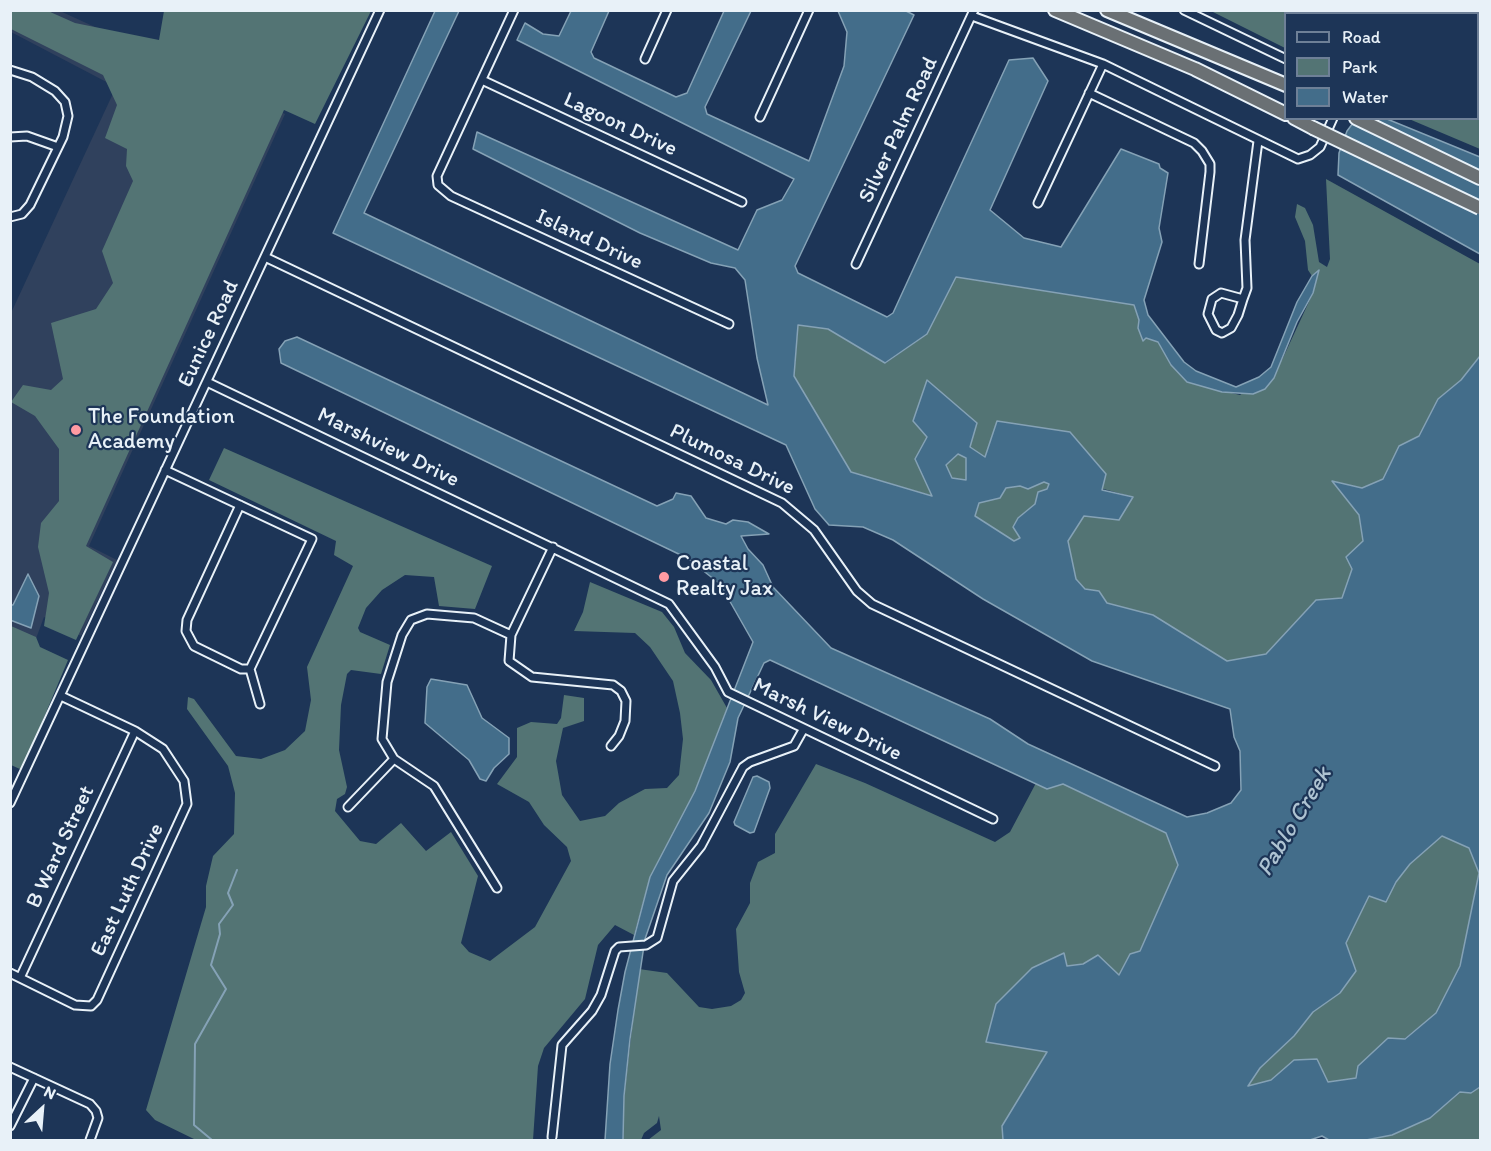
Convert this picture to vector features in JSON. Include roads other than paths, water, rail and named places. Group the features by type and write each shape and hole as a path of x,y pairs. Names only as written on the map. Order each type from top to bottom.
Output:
{"highway":[{"path":"1055,10 1194,69 1284,113"},
{"path":"1107,10 1284,84"},
{"path":"1298,120 1480,208"},
{"path":"1360,120 1480,178"}],"street":[{"name":"Eunice Road","path":"10,803 380,10"},
{"path":"482,80 514,10"},
{"path":"645,59 667,10"},
{"path":"760,117 809,10"},
{"path":"1184,10 1284,58"},
{"path":"973,14 1103,64 1298,159 1310,155 1320,147 1332,120"},
{"name":"Silver Palm Road","path":"856,264 973,14"},
{"path":"1038,203 1103,64"},
{"path":"10,70 32,77 62,96 67,108 68,122 30,205 22,214 10,217"},
{"name":"Island Drive","path":"482,80 437,176 438,185 451,196 729,324"},
{"name":"Lagoon Drive","path":"482,80 742,202"},
{"path":"1089,93 1194,143 1202,150 1210,172 1199,264"},
{"path":"10,137 27,136 58,147"},
{"path":"1243,299 1221,293 1212,299 1208,314 1216,330 1222,333 1231,328 1243,299 1248,277 1245,240 1258,141"},
{"name":"Plumosa Drive","path":"265,257 782,502 807,522 857,591 872,604 1215,766"},
{"name":"Marshview Drive","path":"207,382 553,547"},
{"path":"165,470 312,539 250,669 260,704"},
{"path":"240,505 187,620 186,631 189,641 194,646 241,669 250,669"},
{"path":"553,547 511,635 509,661 523,673 545,679 613,685 621,691 626,701 625,721 619,736 611,746"},
{"name":"Marsh View Drive","path":"553,547 669,604 715,667 728,692 750,705 993,819"},
{"path":"497,888 434,786 394,759 382,740 387,682 402,635 411,620 427,614 474,618 511,635"},
{"path":"61,696 135,731"},
{"path":"552,1137 562,1045 592,1011 601,995 615,951 625,946 646,945 657,938 673,881 701,846 743,767 750,762 794,746 803,730"},
{"name":"East Luth Drive","path":"20,978 75,1005 91,1006 97,1000 184,811 188,797 186,786 163,749 135,731"},
{"name":"B Ward Street","path":"20,978 135,731"},
{"path":"348,807 394,759"},
{"path":"10,973 20,978"},
{"path":"10,1067 81,1100 96,1111 98,1118 90,1140"},
{"path":"10,1126 34,1078"}],"water":[{"name":"Pablo Creek","path":"435,11 459,11 364,213 768,405 757,358 745,280 735,268 711,263 640,233 473,149 477,132 738,250 757,210 782,200 794,179 517,40 525,23 543,34 559,36 571,11 609,11 591,52 594,58 676,97 687,93 724,11 751,11 705,107 707,114 809,161 844,66 847,32 838,11 906,11 914,15 795,266 798,273 887,317 893,313 1009,60 1033,58 1048,81 990,210 1024,238 1061,247 1121,149 1159,164 1160,168 1168,173 1159,228 1162,242 1144,300 1148,315 1184,362 1196,371 1236,387 1259,377 1271,367 1297,302 1312,276 1319,270 1313,293 1297,322 1274,378 1265,389 1253,394 1222,392 1187,382 1171,365 1158,342 1146,338 1143,341 1134,305 956,277 927,334 885,363 828,329 798,325 794,376 851,472 932,496 915,459 927,437 913,421 927,380 977,423 970,447 985,457 997,421 1070,432 1106,474 1102,490 1133,497 1119,520 1084,516 1068,541 1076,579 1085,589 1099,591 1107,603 1153,615 1227,661 1266,654 1316,600 1342,598 1352,569 1346,557 1363,541 1359,515 1332,481 1362,488 1383,479 1399,446 1419,436 1438,399 1461,380 1480,356 1480,1087 1471,1093 1460,1092 1430,1118 1392,1135 1366,1140 1329,1140 1322,1136 1310,1140 1003,1140 1002,1126 1047,1052 986,1042 996,1004 1032,968 1064,953 1067,966 1083,964 1098,955 1119,975 1130,954 1140,951 1178,865 1166,833 1063,784 1047,789 770,660 764,663 738,718 730,762 709,813 667,875 645,939 630,1039 624,1096 623,1140 605,1140 610,1064 618,1010 625,972 650,877 695,791 753,642 720,584 687,558 281,363 279,349 285,341 297,337 657,506 673,499 676,493 691,496 706,518 726,524 733,520 748,522 769,534 741,536 748,549 763,565 773,587 831,648 990,719 1028,744 1187,817 1207,813 1231,803 1241,790 1240,751 1234,737 1230,709 1092,661 983,599 893,540 863,527 829,525 815,509 786,445 333,233","holes":["958,454 966,458 966,480 952,478 946,465","1044,482 1049,484 1047,489 1038,492 1035,504 1018,518 1013,527 1020,538 1014,541 975,516 979,503 1000,498 1006,488 1020,486 1028,489","1442,836 1469,848 1479,873 1460,966 1436,1013 1405,1039 1388,1038 1358,1066 1356,1078 1328,1082 1317,1059 1294,1060 1271,1080 1248,1086 1260,1068 1294,1036 1313,1012 1340,993 1356,971 1346,943 1369,896 1386,902 1396,882 1410,864"]},
{"path":"1355,120 1389,120 1480,157 1480,254 1338,175 1339,153 1347,131"},
{"path":"28,574 39,596 31,628 10,620 11,605"},
{"path":"431,679 467,685 482,718 509,738 509,754 494,768 486,781 480,779 469,760 425,723 427,687"},
{"path":"757,776 769,782 770,788 754,832 750,833 735,825 734,822 753,777"}],"waterway":[{"path":"212,1140 194,1125 195,1044 226,989 211,965 220,934 219,924 233,905 228,893 237,870"}],"place":[{"name":"The Foundation Academy","path":"76,430"},
{"name":"Coastal Realty Jax","path":"664,577"}]}
